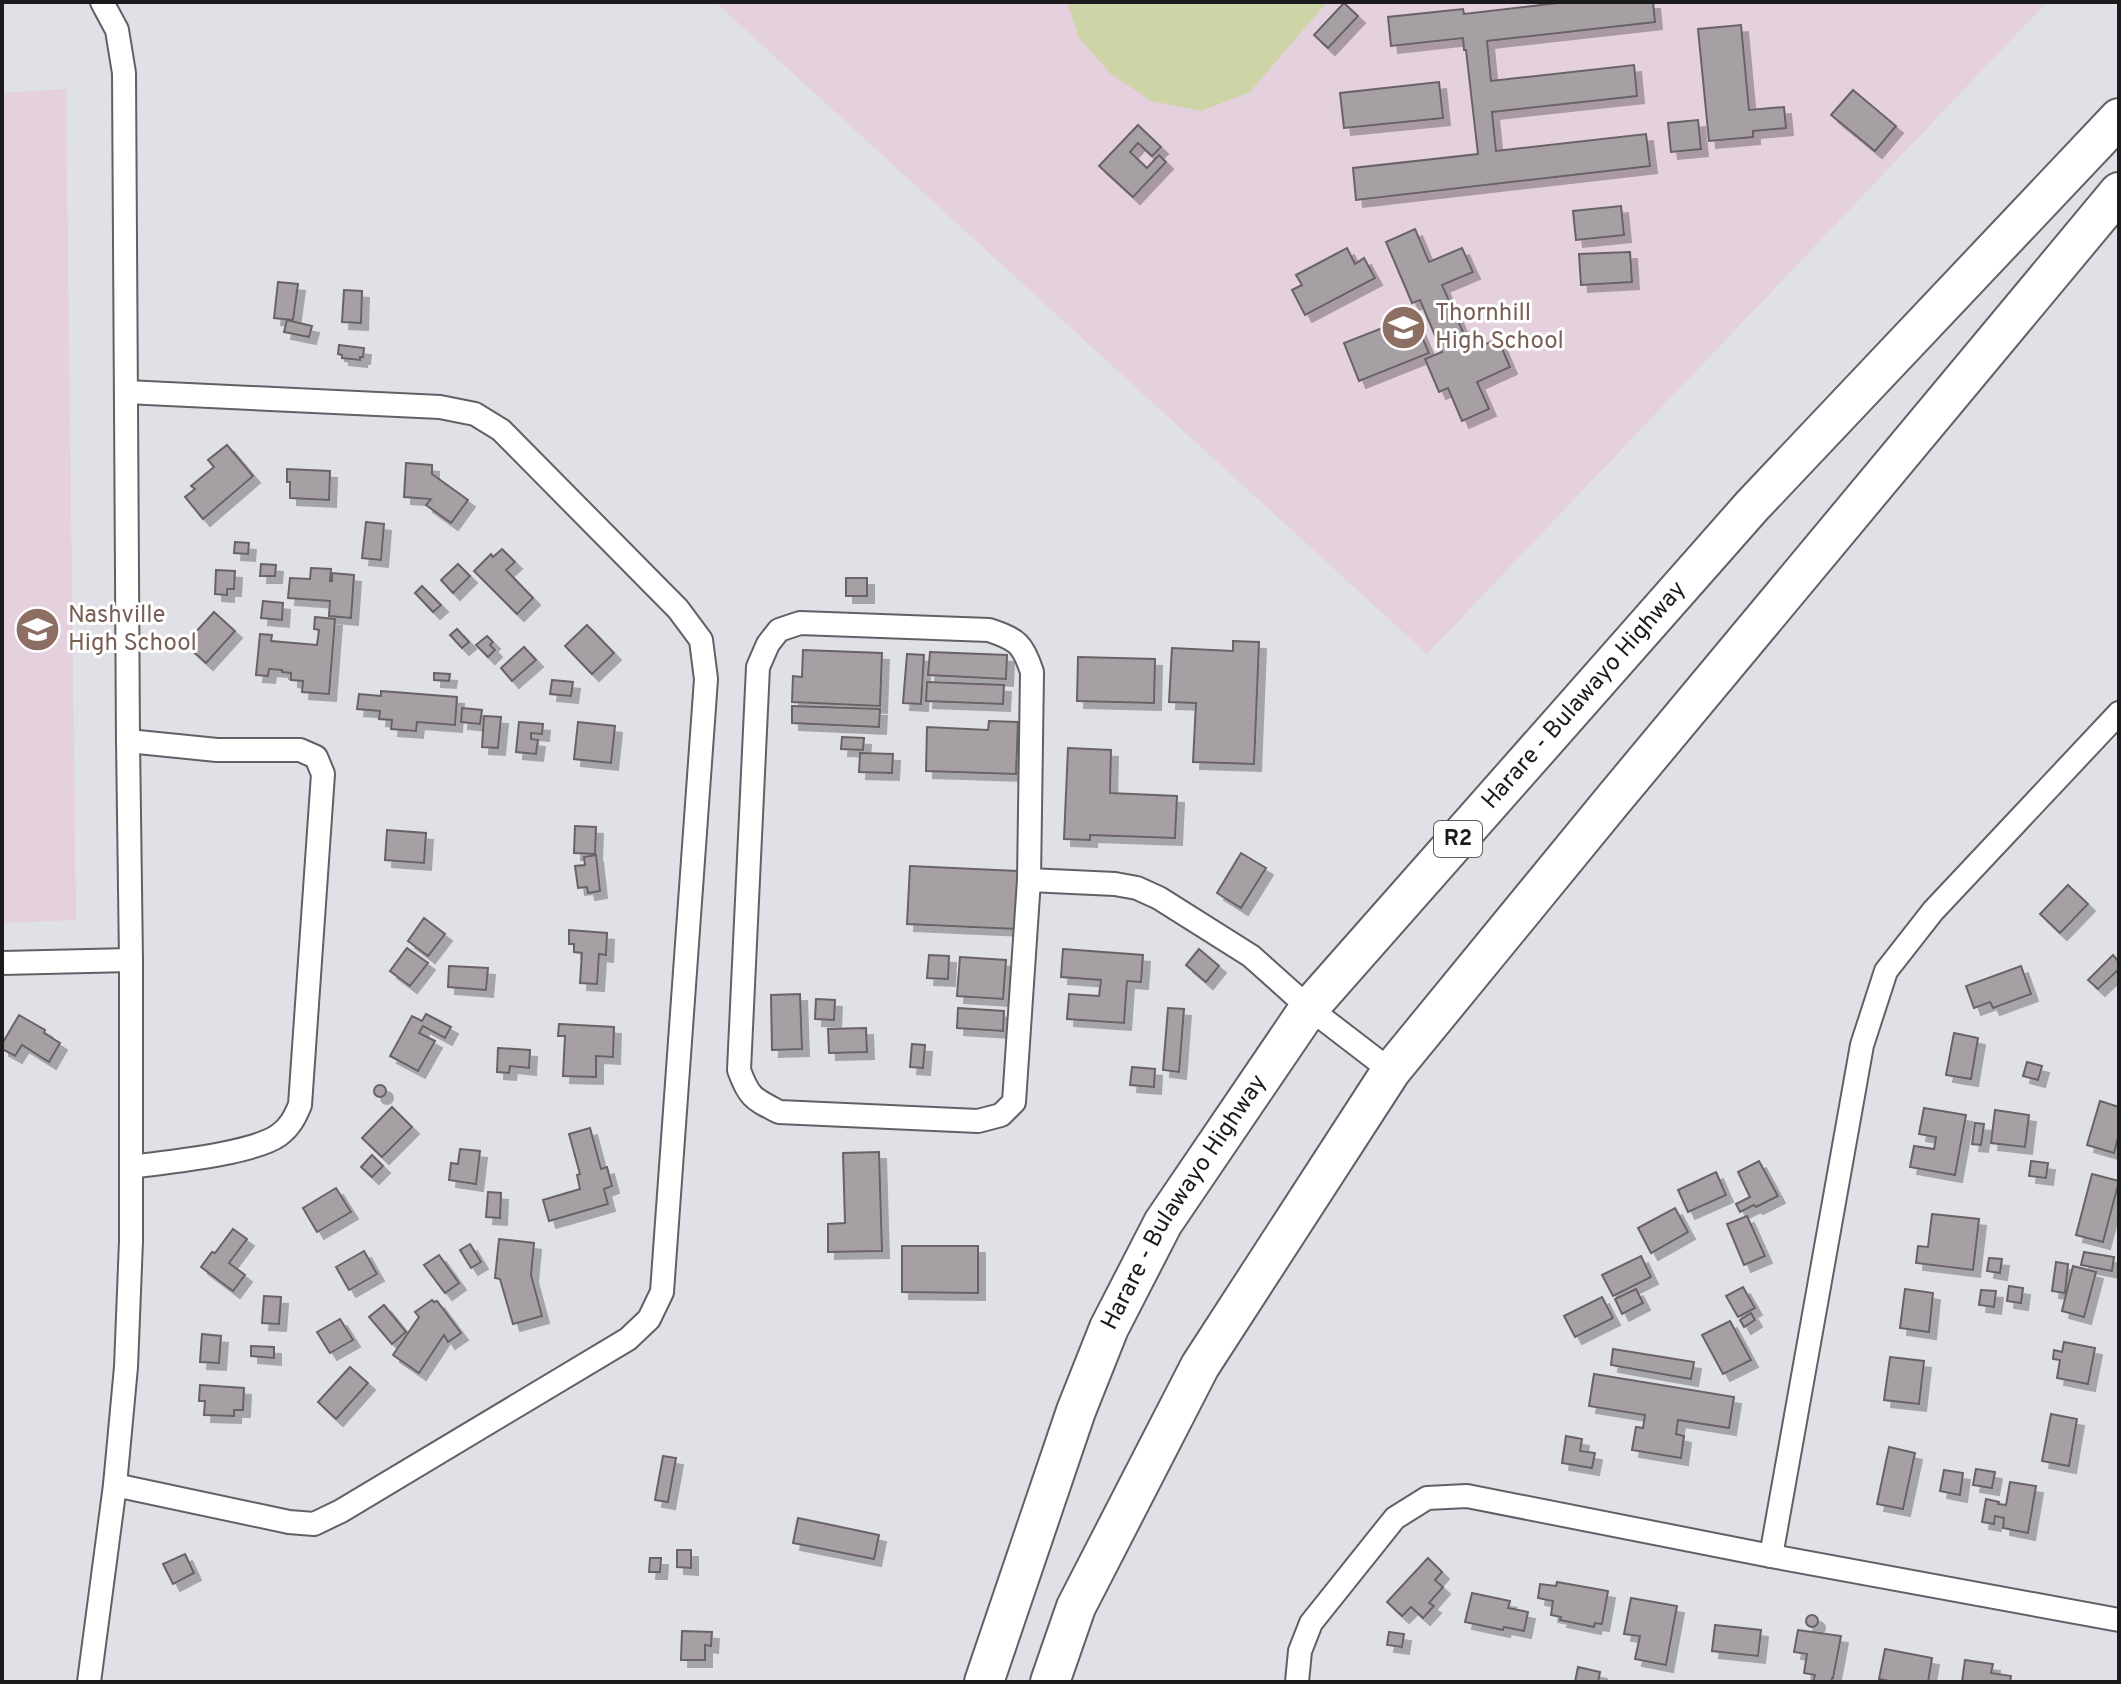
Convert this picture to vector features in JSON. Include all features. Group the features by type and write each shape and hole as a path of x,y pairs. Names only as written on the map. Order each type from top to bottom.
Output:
{"highway":[{"name":"Harare - Bulawayo Highway","path":"984,1682 1076,1411 1109,1328 1163,1223 1309,1008 1752,506 2119,118"},
{"path":"1050,1682 1076,1607 1200,1366 1391,1071 2119,192"}],"street":[{"path":"89,1682 115,1485 131,1241 124,73 117,30 102,2"},
{"path":"115,1485 289,1522 314,1524 341,1511 628,1339 649,1319 662,1292 706,679 701,640 678,609 501,430 475,414 440,407 126,392"},
{"path":"800,623 989,630 1010,637 1026,652 1032,672 1029,880 1014,1102 1001,1115 978,1121 779,1112 758,1101 746,1090 739,1070 758,667 768,644 779,630 800,623"},
{"path":"1771,1556 1862,1045 1886,971 1933,911 2119,713"},
{"path":"128,741 217,750 300,750 316,757 323,774 300,1105 293,1122 278,1136 238,1150 131,1167"},
{"path":"1029,880 1115,884 1137,888 1159,898 1251,956 1309,1008 1391,1071"},
{"path":"2,963 131,960"},
{"path":"1297,1682 1300,1651 1311,1623 1395,1518 1427,1498 1467,1496 2119,1620"}],"shaded area":[{"name":"Thornhill High School","path":"715,2 2047,2 1427,654"},
{"name":"Nashville High School","path":"66,89 76,920 2,923 2,93"}],"green space":[{"path":"1067,2 1327,2 1250,92 1201,111 1151,101 1111,74 1079,38"}],"building":[{"path":"1566,2 1653,2 1655,22 1487,41 1491,81 1634,65 1637,96 1492,112 1496,151 1646,134 1650,166 1356,200 1353,168 1478,154 1463,38 1391,46 1388,17 1463,9 1464,14"},
{"path":"1344,3 1358,16 1328,48 1314,35"},
{"path":"1741,25 1749,110 1784,107 1786,128 1753,131 1753,137 1709,141 1698,29"},
{"path":"1439,82 1443,118 1344,128 1340,93"},
{"path":"1853,90 1896,126 1875,151 1831,115"},
{"path":"1698,120 1701,149 1671,152 1668,123"},
{"path":"1138,125 1161,147 1152,156 1138,143 1130,152 1147,168 1159,155 1166,162 1133,197 1099,166"},
{"path":"1621,206 1624,235 1576,240 1573,211"},
{"path":"1415,229 1429,262 1462,248 1473,272 1442,285 1471,350 1498,339 1510,367 1477,382 1489,409 1462,421 1448,388 1439,392 1425,359 1442,352 1420,300 1412,303 1386,242"},
{"path":"1347,248 1355,264 1364,258 1375,278 1305,315 1292,290 1302,285 1296,275"},
{"path":"1630,252 1632,282 1581,285 1579,254"},
{"path":"278,282 298,284 293,320 274,318"},
{"path":"344,290 362,291 361,323 342,322"},
{"path":"1413,316 1429,353 1359,381 1344,343"},
{"path":"287,320 312,326 309,337 284,332"},
{"path":"339,345 364,348 363,357 360,360 342,358 338,354"},
{"path":"227,445 253,476 203,519 185,497 195,489 191,486 214,467 208,460"},
{"path":"406,463 432,465 432,474 468,500 451,523 426,505 431,499 404,497"},
{"path":"287,469 330,471 329,500 290,498"},
{"path":"366,522 384,524 381,560 362,558"},
{"path":"235,542 249,543 248,554 234,553"},
{"path":"502,549 515,562 506,570 533,598 517,614 474,571 491,554 493,557"},
{"path":"261,564 276,565 275,576 260,576"},
{"path":"458,564 470,576 453,593 441,580"},
{"path":"311,568 331,569 330,581 332,573 354,575 351,618 329,616 330,601 288,598 290,578 310,579"},
{"path":"216,570 235,571 234,589 227,589 227,595 215,594"},
{"path":"846,578 867,578 867,596 846,596"},
{"path":"422,586 441,605 433,612 415,593"},
{"path":"263,601 283,603 282,620 261,618"},
{"path":"214,612 235,631 206,663 185,644"},
{"path":"315,617 335,619 329,694 302,692 303,681 291,680 291,673 282,670 269,669 268,676 256,675 260,634 272,635 271,641 317,645 319,630 314,629"},
{"path":"587,625 614,653 592,674 565,646"},
{"path":"457,629 469,642 462,648 450,635"},
{"path":"487,636 495,650 488,657 476,645"},
{"path":"1233,641 1259,642 1254,764 1193,762 1196,703 1169,702 1172,648 1233,651"},
{"path":"524,647 536,660 512,681 501,668"},
{"path":"803,650 882,653 880,706 792,702 793,676 802,677"},
{"path":"930,652 1007,655 1006,679 928,675"},
{"path":"907,654 924,655 921,704 903,703"},
{"path":"1078,657 1155,659 1154,703 1077,701"},
{"path":"434,673 450,674 449,681 434,680"},
{"path":"552,680 573,682 571,696 550,694"},
{"path":"927,682 1004,685 1003,704 926,701"},
{"path":"381,691 457,697 455,725 417,722 416,731 391,729 392,720 379,719 380,711 357,709 359,694 381,696"},
{"path":"792,706 880,709 879,727 792,723"},
{"path":"462,708 482,710 480,724 461,722"},
{"path":"484,716 501,717 498,748 482,747"},
{"path":"989,721 1018,722 1016,774 926,771 927,727 988,730"},
{"path":"519,722 543,724 542,734 531,733 531,739 538,740 536,754 516,752"},
{"path":"578,722 615,726 611,763 574,759"},
{"path":"842,737 864,738 863,750 841,749"},
{"path":"1068,748 1111,750 1110,793 1177,796 1175,838 1090,835 1090,840 1064,839"},
{"path":"860,753 893,754 892,773 859,772"},
{"path":"575,826 596,827 595,854 574,853"},
{"path":"387,830 426,833 424,863 385,860"},
{"path":"1241,853 1266,868 1241,908 1217,893"},
{"path":"596,855 600,891 588,893 587,887 578,888 575,866 585,865 584,857"},
{"path":"910,866 1019,871 1016,929 907,924"},
{"path":"2068,885 2088,904 2060,933 2040,914"},
{"path":"424,918 445,934 428,956 408,941"},
{"path":"569,930 607,933 606,955 599,954 597,984 580,983 582,953 574,952 574,944 569,944"},
{"path":"407,948 428,963 410,986 390,971"},
{"path":"1063,949 1143,955 1141,982 1127,981 1124,1023 1067,1019 1069,994 1099,996 1101,980 1061,977"},
{"path":"1199,949 1219,966 1206,982 1186,965"},
{"path":"929,955 949,956 948,979 927,978"},
{"path":"2113,955 2119,962 2119,969 2098,989 2088,980"},
{"path":"960,957 1006,960 1003,999 957,996"},
{"path":"449,966 488,968 486,990 448,987"},
{"path":"2021,966 2031,994 1993,1008 1990,1002 1974,1008 1966,986"},
{"path":"800,994 802,1049 772,1050 771,995"},
{"path":"816,999 835,1000 834,1020 815,1019"},
{"path":"958,1008 1004,1011 1003,1031 957,1028"},
{"path":"1168,1008 1184,1009 1179,1072 1163,1070"},
{"path":"426,1014 451,1027 445,1038 423,1026 419,1033 435,1041 418,1071 390,1056 412,1016 422,1021"},
{"path":"19,1015 60,1043 49,1062 22,1045 15,1056 2,1049"},
{"path":"559,1024 614,1027 613,1057 596,1056 596,1077 563,1076 565,1036 558,1036"},
{"path":"866,1028 867,1052 829,1053 828,1029"},
{"path":"1954,1033 1978,1038 1971,1079 1946,1075"},
{"path":"912,1044 925,1045 923,1068 910,1067"},
{"path":"498,1048 530,1050 529,1068 510,1066 509,1073 497,1072"},
{"path":"2027,1062 2042,1066 2038,1080 2023,1076"},
{"path":"1132,1067 1155,1069 1154,1087 1130,1085"},
{"path":"375,1086 385,1086 385,1096 375,1096"},
{"path":"2100,1101 2119,1107 2119,1134 2114,1153 2087,1145"},
{"path":"392,1107 412,1127 382,1157 362,1138"},
{"path":"1924,1108 1966,1115 1955,1175 1910,1167 1914,1146 1934,1149 1936,1137 1919,1134"},
{"path":"1995,1110 2029,1115 2025,1147 1991,1143"},
{"path":"1975,1123 1984,1124 1981,1145 1972,1144"},
{"path":"590,1128 601,1169 607,1167 612,1186 604,1189 608,1204 549,1221 543,1200 580,1189 577,1175 580,1174 569,1134"},
{"path":"460,1149 480,1151 476,1184 449,1180 451,1163 458,1164"},
{"path":"879,1152 882,1251 828,1252 828,1224 845,1223 843,1153"},
{"path":"372,1155 383,1166 372,1177 361,1167"},
{"path":"1759,1161 1778,1196 1740,1212 1736,1204 1750,1197 1738,1172"},
{"path":"2031,1161 2048,1163 2046,1178 2029,1176"},
{"path":"1716,1172 1726,1195 1688,1212 1678,1190"},
{"path":"2092,1174 2119,1181 2103,1242 2076,1235"},
{"path":"336,1188 351,1212 317,1232 303,1208"},
{"path":"488,1192 501,1193 500,1218 486,1217"},
{"path":"1675,1208 1688,1232 1651,1253 1638,1228"},
{"path":"1932,1214 1979,1219 1973,1270 1916,1263 1918,1246 1928,1247"},
{"path":"1747,1216 1765,1256 1744,1265 1727,1224"},
{"path":"233,1229 247,1239 229,1263 245,1275 233,1291 201,1267"},
{"path":"499,1239 534,1243 531,1275 542,1316 513,1324 500,1279 495,1278"},
{"path":"470,1244 481,1262 471,1268 460,1250"},
{"path":"902,1246 978,1246 978,1293 902,1292"},
{"path":"364,1251 377,1274 349,1290 336,1267"},
{"path":"2084,1252 2114,1257 2112,1271 2081,1265"},
{"path":"439,1255 459,1283 445,1293 424,1265"},
{"path":"1641,1256 1651,1277 1613,1296 1602,1275"},
{"path":"1989,1258 2002,1259 2000,1273 1987,1271"},
{"path":"2056,1262 2068,1264 2065,1293 2052,1291"},
{"path":"2073,1266 2096,1272 2084,1317 2062,1311"},
{"path":"2009,1286 2023,1288 2021,1303 2007,1301"},
{"path":"1743,1287 1755,1308 1738,1317 1726,1296"},
{"path":"1636,1289 1643,1303 1622,1314 1615,1299"},
{"path":"1905,1289 1933,1293 1929,1332 1900,1328"},
{"path":"1981,1290 1996,1291 1994,1307 1979,1305"},
{"path":"264,1296 281,1297 279,1324 262,1323"},
{"path":"1602,1297 1613,1318 1575,1337 1564,1316"},
{"path":"432,1300 437,1301 461,1333 448,1342 444,1335 419,1373 393,1355 419,1317 415,1312"},
{"path":"384,1305 406,1332 392,1344 369,1317"},
{"path":"1751,1313 1755,1320 1744,1327 1740,1320"},
{"path":"340,1319 353,1340 330,1353 317,1332"},
{"path":"1730,1321 1751,1360 1723,1374 1702,1335"},
{"path":"202,1334 221,1336 219,1363 200,1362"},
{"path":"2064,1342 2095,1348 2088,1384 2057,1378 2060,1360 2053,1359 2054,1350 2062,1352"},
{"path":"251,1346 274,1347 274,1358 251,1356"},
{"path":"1613,1349 1694,1362 1691,1379 1611,1365"},
{"path":"1890,1357 1924,1361 1919,1404 1884,1400"},
{"path":"350,1367 368,1383 336,1419 318,1402"},
{"path":"1594,1374 1734,1397 1729,1428 1678,1420 1676,1434 1684,1436 1681,1458 1632,1450 1636,1427 1643,1428 1645,1415 1589,1406"},
{"path":"200,1385 244,1388 243,1410 234,1410 234,1416 204,1415 205,1401 199,1401"},
{"path":"2051,1414 2077,1419 2069,1466 2042,1461"},
{"path":"1566,1436 1582,1439 1580,1451 1595,1453 1592,1468 1562,1463"},
{"path":"1889,1447 1915,1453 1903,1509 1877,1504"},
{"path":"663,1456 676,1458 668,1502 655,1500"},
{"path":"1976,1469 1995,1472 1992,1488 1973,1485"},
{"path":"1944,1470 1963,1473 1960,1495 1940,1491"},
{"path":"2010,1482 2036,1486 2028,1533 2003,1528 2004,1518 1995,1516 1994,1524 1982,1522 1986,1499 2006,1505"},
{"path":"798,1518 879,1535 874,1559 793,1543"},
{"path":"677,1550 691,1550 691,1568 677,1567"},
{"path":"185,1554 194,1573 173,1584 163,1564"},
{"path":"650,1558 661,1558 660,1572 649,1572"},
{"path":"1428,1558 1442,1572 1435,1580 1443,1587 1429,1603 1434,1606 1423,1618 1411,1607 1402,1616 1387,1602"},
{"path":"1557,1582 1608,1591 1602,1624 1595,1623 1594,1627 1551,1615 1553,1601 1538,1598 1540,1584 1556,1586"},
{"path":"1472,1593 1510,1601 1508,1608 1528,1612 1524,1631 1465,1622"},
{"path":"1631,1598 1677,1606 1666,1665 1635,1659 1640,1636 1624,1634"},
{"path":"1812,1615 1818,1621 1812,1627 1806,1621"},
{"path":"1715,1625 1761,1630 1758,1656 1712,1651"},
{"path":"1798,1630 1841,1636 1831,1682 1813,1682 1815,1675 1804,1673 1807,1654 1794,1652"},
{"path":"682,1631 712,1632 711,1646 705,1645 705,1660 681,1660"},
{"path":"1389,1632 1404,1634 1402,1647 1387,1645"},
{"path":"1885,1649 1932,1658 1928,1682 1879,1679"},
{"path":"1965,1660 1993,1664 1991,1673 2011,1676 2010,1682 1962,1682"},
{"path":"1578,1667 1600,1672 1598,1682 1575,1682"}],"place":[{"name":"Thornhill High School","path":"1404,328"},
{"name":"Nashville High School","path":"37,630"}]}
